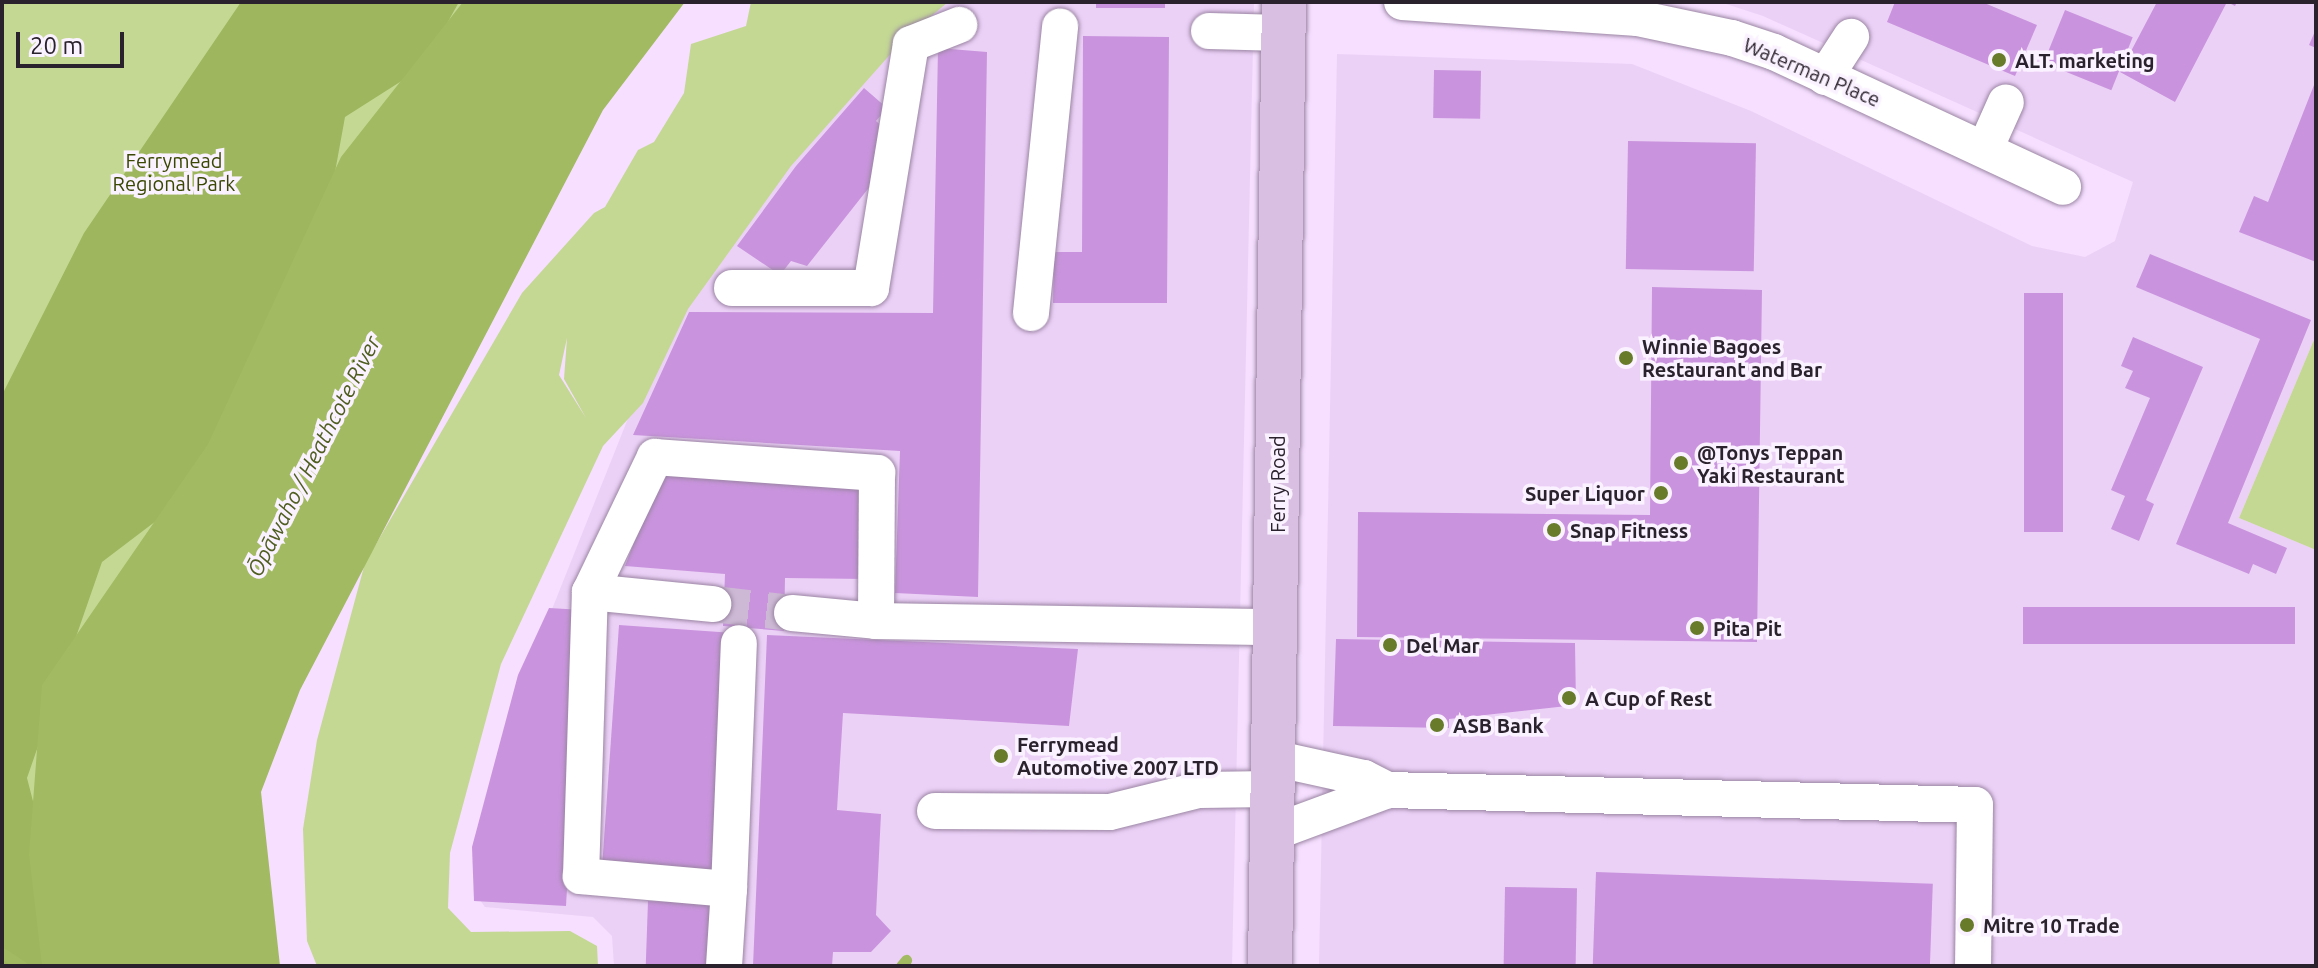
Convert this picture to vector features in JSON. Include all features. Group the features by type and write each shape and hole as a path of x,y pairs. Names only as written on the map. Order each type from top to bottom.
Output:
{"main road":[{"name":"Ferry Road","path":"1270,966 1283,18"}],"street":[{"name":"Waterman Place","path":"1402,2 1637,18 1711,17 1825,77 2063,187"},
{"path":"1209,31 1283,18"},
{"path":"732,288 871,288 911,44 959,25"},
{"path":"1031,313 1060,26"},
{"path":"1825,77 1851,37"},
{"path":"1985,149 2006,102"},
{"path":"729,889 581,876 590,592 655,457 877,473 876,621"},
{"path":"590,592 713,604"},
{"path":"792,613 967,627 1276,627"},
{"path":"724,966 739,643"},
{"path":"935,811 1110,812 1273,774 1364,778 1388,790"},
{"path":"1272,833 1388,790 1975,805 1973,966"}],"shaded area":[{"path":"889,2 1254,2 1232,966 614,966 612,936 593,917 485,907 477,896 517,697 629,416 639,286"},
{"path":"1720,2 2316,2 2316,335 2239,518 2316,550 2316,966 1319,966 1337,54 1632,64 1751,111 2032,246 2085,257 2115,241 2133,182 1763,16"}],"green space":[{"name":"Ferrymead Regional Park","path":"2,2 512,2 2,966"},
{"name":"Ferrymead Regional Park","path":"241,2 459,2 422,68 345,117 322,244 210,480 102,562 27,778 56,890 47,966 2,966 2,395 84,233"},
{"path":"751,2 948,2 903,40 791,166 688,309 643,403 603,446 501,664 450,853 448,908 471,932 570,931 597,946 598,966 317,966 307,941 303,829 317,740 365,563 522,293 594,213 605,207 638,150 654,142 684,93 691,44 746,26","holes":["567,338 564,379 586,418 559,375"]},
{"path":"2316,335 2316,550 2239,518"}],"water":[{"name":"Ōpāwaho / Heathcote River","path":"463,2 685,2 603,110 300,690 261,792 280,966 42,966 29,854 42,685 208,444 341,157"}],"building":[{"path":"1096,2 1165,2 1165,8 1096,8"},
{"path":"1895,2 1982,2 2037,25 2015,76 1887,22"},
{"path":"2157,2 2227,2 2175,102 2120,72"},
{"path":"2065,10 2133,37 2111,90 2044,63"},
{"path":"2316,29 2316,48 2309,45"},
{"path":"1083,36 1169,37 1167,303 1053,303 1054,252 1082,252"},
{"path":"938,48 987,52 978,597 895,593 900,451 633,435 689,312 933,313"},
{"path":"1434,70 1481,71 1480,119 1433,118"},
{"path":"2316,80 2316,262 2239,232 2254,196 2268,202"},
{"path":"864,88 887,108 876,121 893,136 890,161 807,266 791,261 780,275 737,246 796,166"},
{"path":"1628,141 1756,143 1754,271 1626,269"},
{"path":"2150,254 2311,320 2228,523 2287,548 2276,574 2253,564 2249,574 2176,544 2260,339 2136,287"},
{"path":"1652,287 1762,290 1757,642 1357,637 1358,512 1650,515"},
{"path":"2024,293 2063,293 2063,532 2024,532"},
{"path":"2133,337 2203,367 2146,500 2154,504 2139,541 2111,529 2125,496 2111,490 2150,398 2125,388 2133,371 2121,366"},
{"path":"665,462 870,473 866,579 785,578 784,631 723,626 725,574 625,566"},
{"path":"2023,607 2295,607 2295,644 2023,644"},
{"path":"549,608 583,610 566,906 474,901 472,847 518,675"},
{"path":"619,625 734,633 716,880 602,872"},
{"path":"767,635 1078,649 1069,726 843,713 837,810 881,814 876,915 891,931 871,952 833,952 832,966 753,966"},
{"path":"1336,639 1575,643 1576,705 1449,719 1449,728 1333,726"},
{"path":"1596,872 1933,884 1930,966 1593,966"},
{"path":"1505,887 1577,888 1576,966 1504,966"},
{"path":"648,901 720,904 718,966 646,966"}],"waterway":[{"path":"2,953 22,966"},
{"path":"901,966 906,960"}],"tunnel":[{"path":"713,604 792,613"}],"place":[{"name":"ALT. marketing","path":"1999,60"},
{"name":"Winnie Bagoes Restaurant and Bar","path":"1626,358"},
{"name":"@Tonys Teppan Yaki Restaurant","path":"1681,463"},
{"name":"Super Liquor","path":"1661,493"},
{"name":"Snap Fitness","path":"1554,530"},
{"name":"Pita Pit","path":"1697,628"},
{"name":"Del Mar","path":"1390,645"},
{"name":"A Cup of Rest","path":"1569,698"},
{"name":"ASB Bank","path":"1437,725"},
{"name":"Ferrymead Automotive 2007 LTD","path":"1001,756"},
{"name":"Mitre 10 Trade","path":"1967,925"}]}
